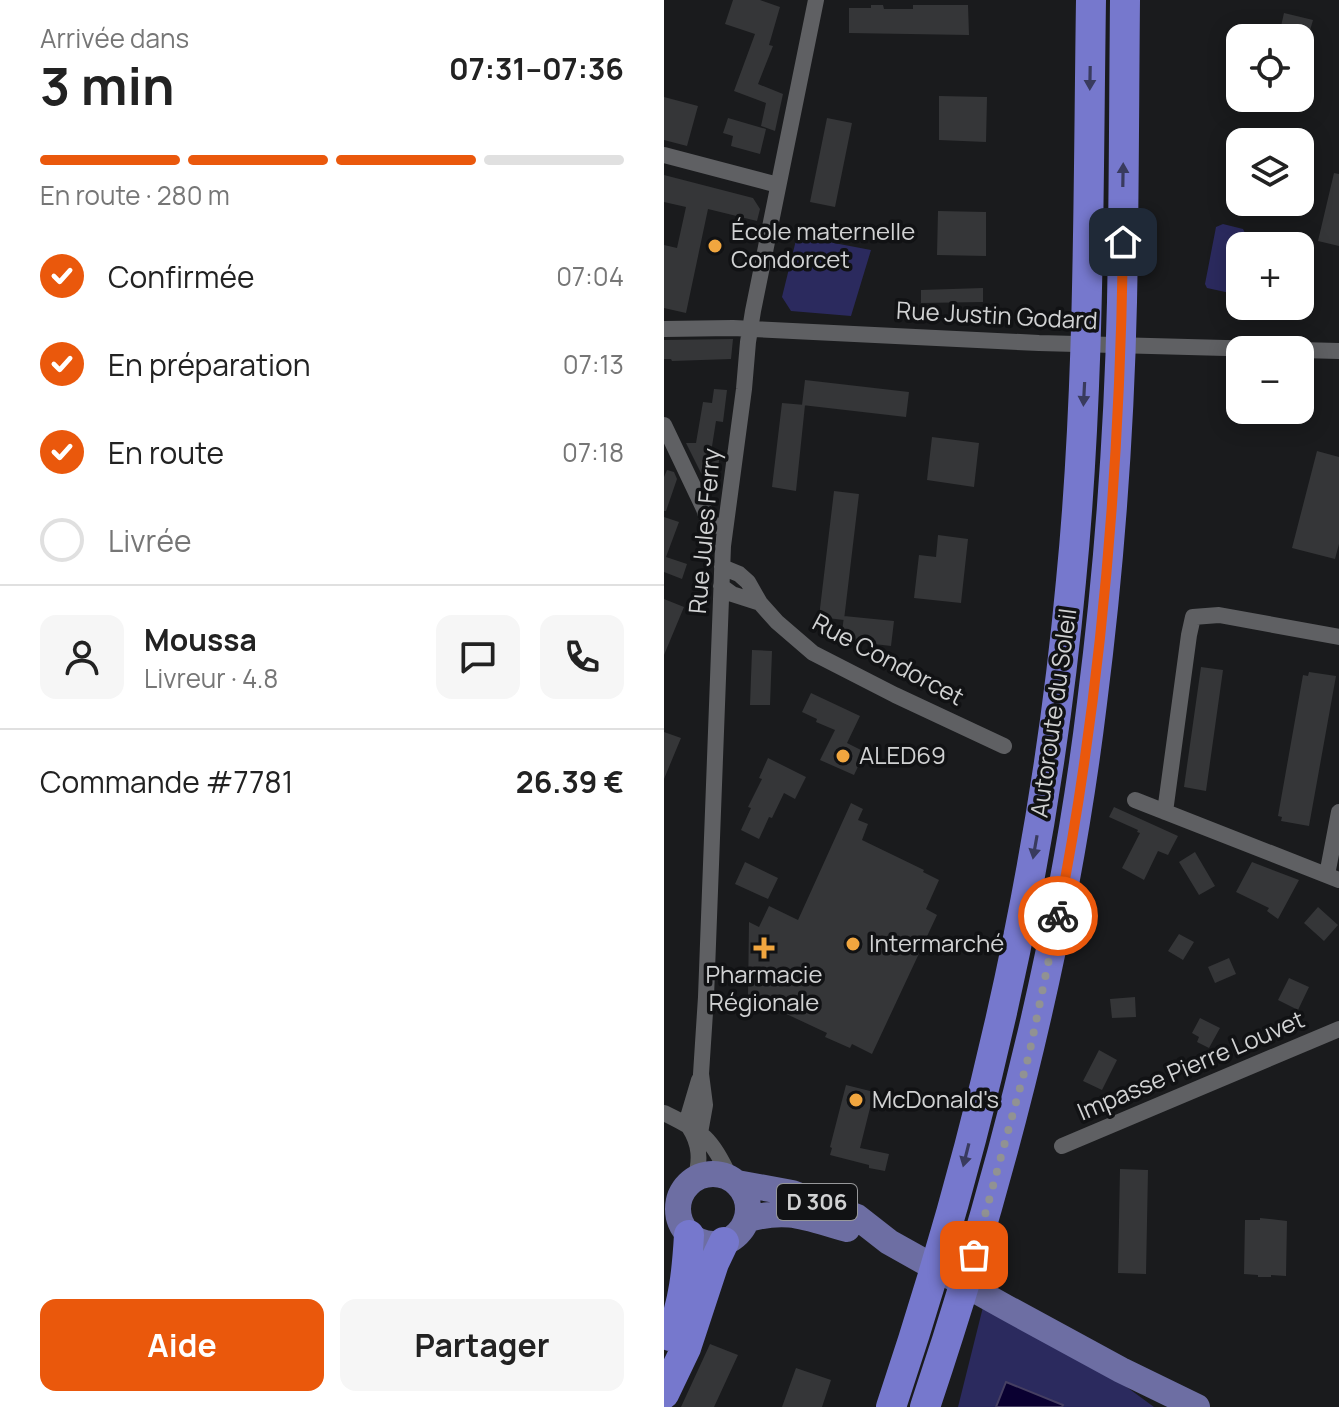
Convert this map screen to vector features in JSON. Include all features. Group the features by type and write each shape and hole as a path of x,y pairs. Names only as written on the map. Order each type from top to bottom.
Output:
{"highway":[{"name":"Autoroute du Soleil","path":"891,1407 950,1219 1001,1019 1028,887 1058,702 1072,580 1083,412 1091,0"},
{"name":"Autoroute du Soleil","path":"925,1407 974,1255 1029,1055 1083,767 1111,518 1119,382 1125,0"},
{"path":"936,1407 965,1306 1001,1156"},
{"path":"664,1349 676,1323 687,1263 677,1223"},
{"path":"664,1394 686,1348 724,1242"},
{"path":"882,1407 921,1316"}],"main road":[{"path":"712,1174 733,1181 747,1201 746,1220 739,1232 724,1242 705,1243 677,1223 682,1185 712,1174"},
{"name":"D 306","path":"733,1181 792,1193 857,1217 890,1242 1007,1308 1197,1407"},
{"name":"D 306","path":"746,1220 772,1213 786,1213 890,1242"},
{"name":"D 306","path":"1121,1370 1163,1407"}],"street":[{"name":"Rue Jules Ferry","path":"682,1185 699,1154 692,1128 705,1105 701,1074 725,528 750,329 816,0"},
{"path":"664,155 778,185"},
{"path":"664,329 750,329"},
{"name":"Rue Justin Godard","path":"750,329 1039,343 1339,351"},
{"path":"664,425 706,518 725,528"},
{"name":"Rue Condorcet","path":"722,567 739,574 748,582 760,603 791,636 826,661 1004,746"},
{"name":"Rue Condorcet","path":"721,586 732,594 760,603"},
{"path":"1165,812 1193,617 1219,615 1339,637"},
{"path":"1135,800 1333,878 1339,812"},
{"name":"Impasse Pierre Louvet","path":"1062,1146 1339,1029"},
{"path":"664,1113 710,1142 733,1181"}],"shaded area":[{"path":"1223,224 1244,232 1226,232 1226,292 1207,288 1205,284 1216,227"},
{"path":"797,236 871,250 851,316 791,311 782,297"},
{"path":"983,1307 1124,1385 1154,1407 958,1407"},
{"path":"1006,1382 1063,1405 996,1407"}],"building":[{"path":"733,0 760,0 780,7 769,45 773,46 758,84 783,94 775,131 761,126 766,103 734,91 755,34 725,24"},
{"path":"871,5 883,5 884,9 913,9 913,5 968,5 969,35 849,33 849,8 871,8"},
{"path":"1284,13 1313,20 1312,24 1282,24"},
{"path":"939,96 987,97 986,142 939,140"},
{"path":"664,97 698,106 687,146 664,140"},
{"path":"728,118 766,129 760,154 731,146 733,136 723,133"},
{"path":"827,118 852,123 835,207 810,202"},
{"path":"1334,173 1339,174 1339,246 1318,241"},
{"path":"664,175 753,198 760,209 757,221 708,209 686,313 664,308 664,245 677,248 686,207 664,202"},
{"path":"938,211 986,212 986,256 937,255"},
{"path":"983,288 983,302 921,303 921,290"},
{"path":"733,339 731,359 664,359 664,340"},
{"path":"805,380 909,392 906,417 802,405"},
{"path":"714,389 727,390 723,422 716,421 710,459 719,460 717,480 706,479 706,483 686,443 696,443 703,402 712,403"},
{"path":"782,403 805,405 796,491 772,487"},
{"path":"932,437 979,443 974,487 927,480"},
{"path":"1317,451 1339,457 1339,544 1335,559 1292,548"},
{"path":"667,470 674,472 677,479 664,511 664,477"},
{"path":"834,491 859,494 844,620 819,617"},
{"path":"664,517 679,522 666,557 687,564 682,579 664,572"},
{"path":"938,535 968,539 961,603 914,598 919,555 936,557"},
{"path":"664,599 684,607 664,655"},
{"path":"844,616 894,621 891,646 841,640"},
{"path":"752,650 772,651 770,705 750,705"},
{"path":"1201,667 1223,670 1206,791 1184,787"},
{"path":"1309,672 1336,676 1309,826 1281,821 1282,817 1278,816 1303,675 1308,676"},
{"path":"811,693 860,716 847,743 865,752 854,775 820,760 835,730 802,712"},
{"path":"664,732 681,738 664,779"},
{"path":"768,758 806,777 795,799 784,793 759,839 741,830"},
{"path":"851,803 863,809 858,820 868,824 862,840 939,880 926,909 937,915 872,1054 852,1044 850,1048 825,1037 827,1033 748,996 749,922 759,927 769,906 798,920"},
{"path":"1114,807 1178,836 1168,855 1158,851 1144,880 1122,868 1140,833 1109,817"},
{"path":"1195,852 1215,886 1199,895 1179,862"},
{"path":"745,862 778,878 768,899 735,884"},
{"path":"1252,862 1299,880 1278,919 1267,911 1269,908 1236,892"},
{"path":"1318,907 1338,925 1324,941 1304,923"},
{"path":"1179,934 1194,942 1183,960 1168,951"},
{"path":"1229,958 1236,974 1215,983 1208,967"},
{"path":"1289,978 1309,987 1298,1010 1278,1000"},
{"path":"1135,997 1136,1017 1112,1018 1110,999"},
{"path":"1200,1018 1220,1028 1209,1048 1197,1042 1199,1037 1192,1033"},
{"path":"1099,1050 1117,1060 1102,1090 1083,1081"},
{"path":"846,1085 874,1092 860,1148 889,1154 885,1171 830,1155"},
{"path":"1120,1169 1148,1170 1146,1274 1118,1273"},
{"path":"1245,1220 1287,1221 1286,1276 1244,1274"},
{"path":"710,1344 738,1355 714,1407 681,1407"},
{"path":"796,1368 831,1380 822,1407 782,1407"}],"way so far":[{"path":"974,1255 1029,1055 1058,916"}],"place":[{"name":"École maternelle Condorcet","path":"715,246"},
{"name":"ALED69","path":"843,756"},
{"name":"Intermarché","path":"853,944"},
{"name":"Pharmacie Régionale","path":"764,948"},
{"name":"McDonald's","path":"856,1100"}],"route":[{"path":"1058,916 1092,705 1106,580 1119,382 1123,242"}]}
